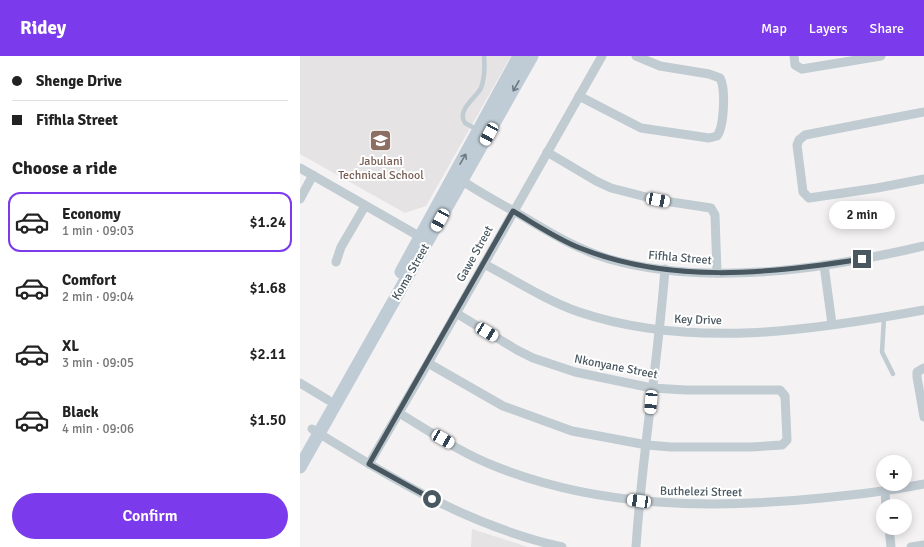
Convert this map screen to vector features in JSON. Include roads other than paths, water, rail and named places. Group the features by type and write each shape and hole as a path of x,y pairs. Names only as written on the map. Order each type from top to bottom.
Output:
{"main road":[{"name":"Koma Street","path":"300,449 315,431 458,178 483,132 519,56"},
{"name":"Koma Street","path":"483,132 532,56"},
{"name":"Koma Street","path":"300,467 328,400 424,239"}],"street":[{"name":"Gawe Street","path":"369,464 602,56"},
{"path":"579,96 632,124 647,130 709,138 717,136 720,130 724,88 720,78 709,74 660,66 636,56"},
{"path":"794,60 797,68 805,69 852,59 881,56"},
{"path":"924,112 802,136 797,145 802,192 807,198 877,188 924,179"},
{"path":"547,152 596,181 611,188 663,201 711,208 715,215 716,273"},
{"path":"300,168 424,239"},
{"path":"300,199 313,176"},
{"name":"Fifhla Street","path":"458,178 578,248 609,259 646,267 697,273 785,270 824,265 924,246"},
{"path":"336,262 341,247 365,206"},
{"name":"Key Drive","path":"484,264 566,307 599,318 661,331 738,333 832,324 924,310"},
{"path":"824,265 832,324"},
{"path":"636,547 639,501 647,445 652,388 661,331 665,269"},
{"name":"Nkonyane Street","path":"456,313 533,358 575,372 652,388 709,390 778,389 782,391 785,396 787,441 782,445 751,447 647,445"},
{"path":"428,363 490,400 514,411 572,431 647,445"},
{"path":"924,368 918,372 917,378 924,417"},
{"path":"300,383 328,400"},
{"name":"Buthelezi Street","path":"399,413 481,460 514,474 557,487 639,501 673,504 743,505 885,492 924,484"},
{"path":"315,431 369,464 452,510 523,538 562,547"},
{"path":"885,492 886,499"},
{"path":"889,535 891,547"},
{"path":"910,547 924,545"}],"lane":[{"path":"483,132 465,123 463,114 469,102 481,88 485,72 484,56"},
{"path":"884,317 882,352 893,374"}],"place":[{"name":"Jabulani Technical School","path":"381,140"}]}
